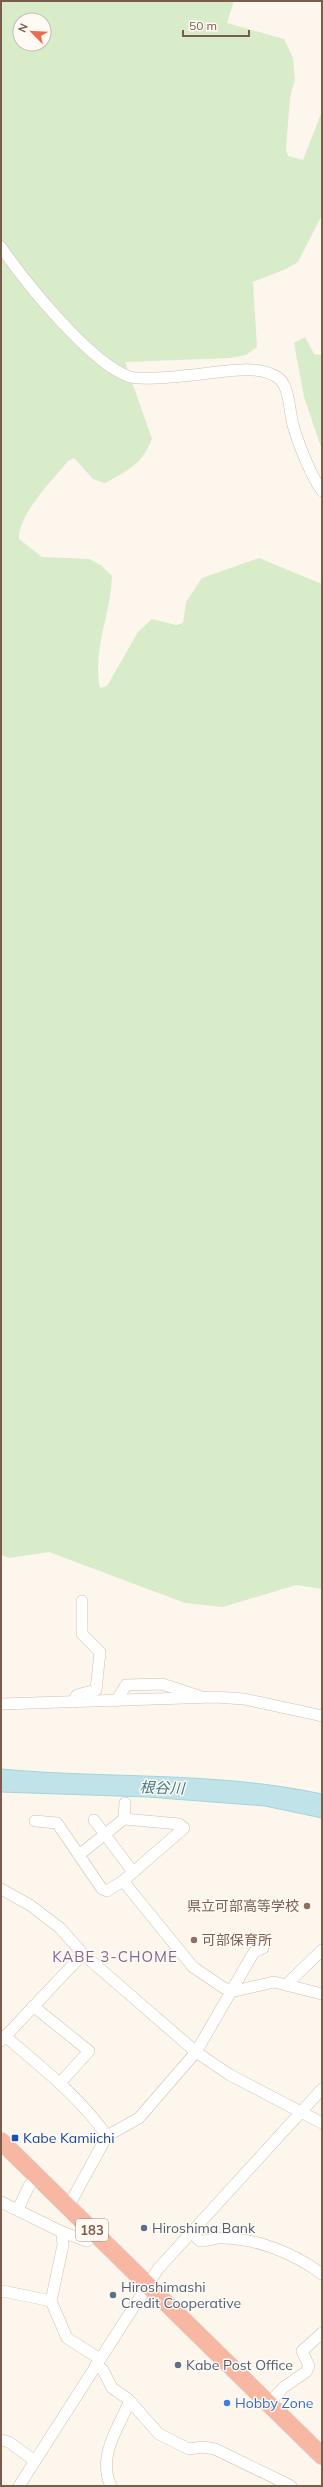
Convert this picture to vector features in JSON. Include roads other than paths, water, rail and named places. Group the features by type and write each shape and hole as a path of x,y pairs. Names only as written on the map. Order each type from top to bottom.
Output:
{"highway":[{"name":"183","path":"1,2141 322,2456"}],"street":[{"path":"1,247 18,272 33,290 109,367 131,377 175,376 257,370 278,377 284,385 293,426 322,491"},
{"path":"73,1702 77,1695 96,1690 100,1652 82,1634 82,1601"},
{"path":"116,1701 124,1687 134,1685 162,1684 193,1692 202,1698"},
{"path":"1,1704 202,1698 244,1699 322,1716"},
{"path":"124,1819 125,1803"},
{"path":"35,1821 57,1823 102,1889 107,1891 123,1881 184,1828 179,1824 124,1819 79,1855"},
{"path":"94,1820 133,1872"},
{"path":"123,1881 193,1967 224,1988 235,1991 274,1982 287,1984 322,1994"},
{"path":"1,1889 30,1905 60,1928 83,1954 196,2052 230,2075 322,2123"},
{"path":"68,2207 107,2136 139,2118 196,2052 254,1952 263,1948"},
{"path":"287,1984 322,1950"},
{"path":"83,1954 3,2038 60,2083 96,2120 107,2136"},
{"path":"34,2006 89,2051 60,2083"},
{"path":"19,2486 147,2284 192,2232 322,2089"},
{"path":"18,2209 29,2186 37,2176"},
{"path":"1,2202 18,2209 62,2232 87,2242 97,2236"},
{"path":"62,2232 63,2245 51,2301 67,2338 98,2362 112,2388 130,2401 159,2434 189,2449 203,2447 216,2449 290,2486"},
{"path":"192,2232 200,2241 224,2238 252,2241 295,2258 321,2271"},
{"path":"1,2292 51,2301"},
{"path":"268,2404 284,2386 306,2372 308,2366 302,2351 322,2333"},
{"path":"111,2486 108,2478 105,2457 130,2401"},
{"path":"1,2440 9,2442 35,2461"}],"water":[{"name":"根谷川","path":"1,1769 202,1779 282,1787 322,1794 322,1818 265,1806 147,1797 1,1792"}],"place":[{"name":"県立可部高等学校","path":"307,1906"},
{"name":"可部保育所","path":"194,1940"},
{"name":"Kabe Kamiichi","path":"15,2138"},
{"name":"Hiroshima Bank","path":"144,2228"},
{"name":"Hiroshimashi Credit Cooperative","path":"113,2295"},
{"name":"Kabe Post Office","path":"178,2365"},
{"name":"Hobby Zone","path":"227,2403"}],"district":[{"name":"KABE 3-CHOME","path":"115,1957"}]}
